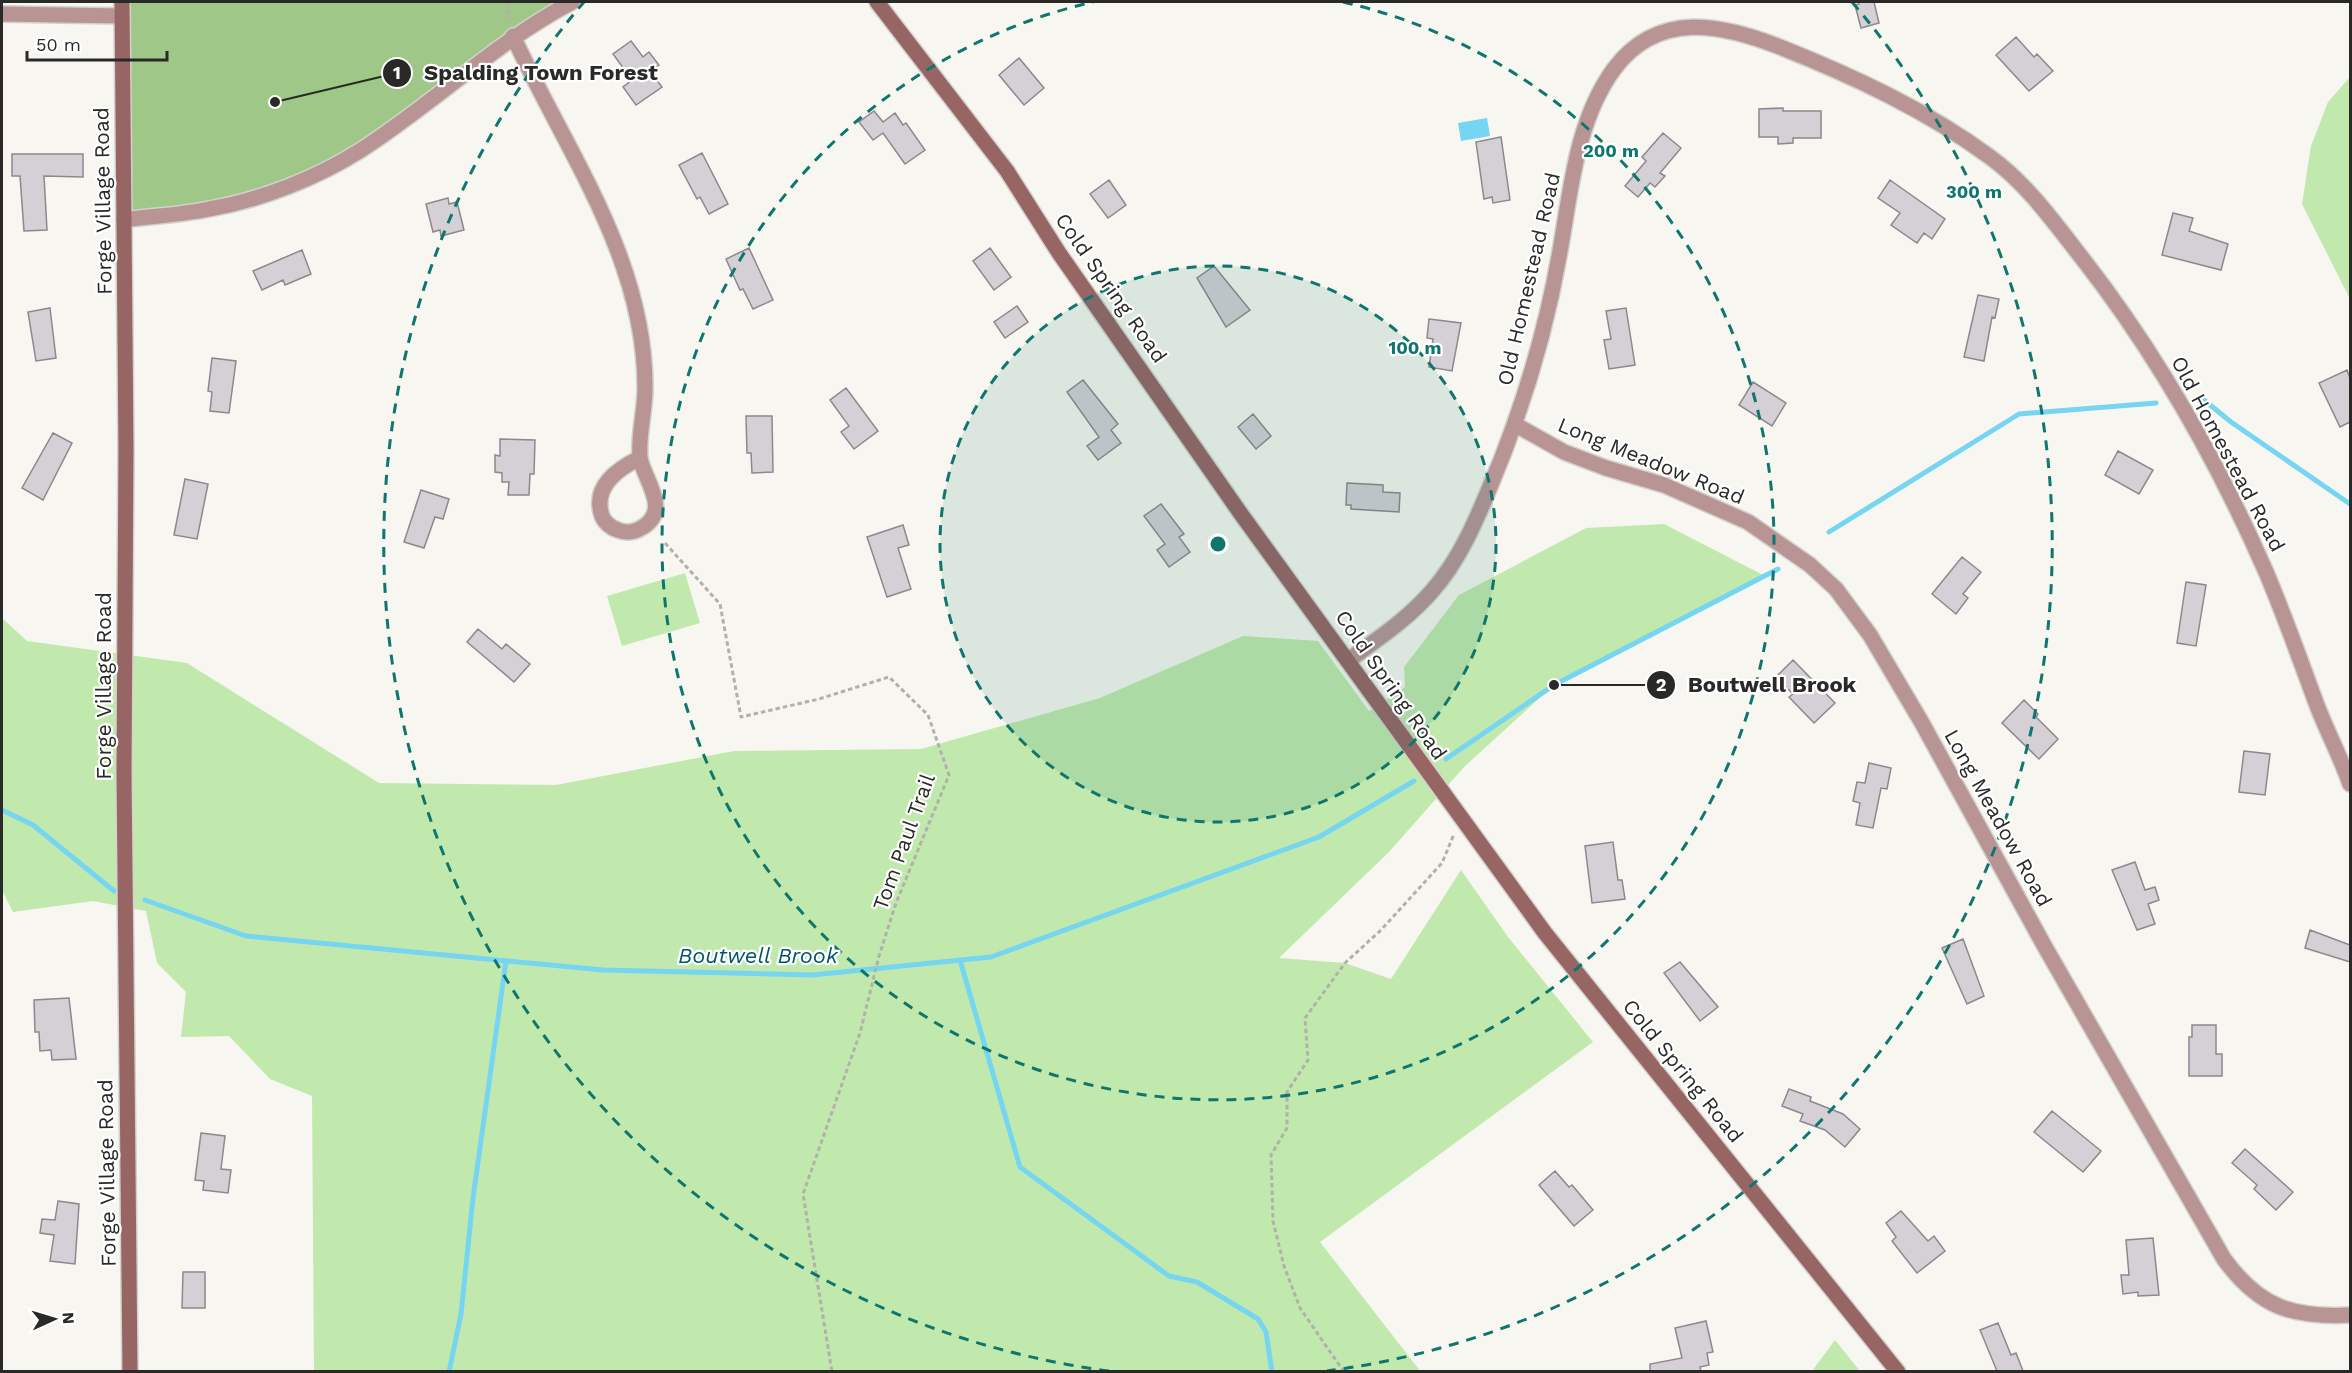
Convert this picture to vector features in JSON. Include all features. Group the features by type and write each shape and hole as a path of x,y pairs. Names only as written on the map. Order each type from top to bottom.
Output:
{"street":[{"path":"124,220 210,209 275,190 322,171 360,150 454,84 513,36 572,2"},
{"name":"Cold Spring Road","path":"877,2 1006,171 1059,253 1241,514 1545,933 1898,1371"},
{"path":"2,14 122,9"},
{"name":"Forge Village Road","path":"122,9 126,449 124,783 130,1371"},
{"name":"Old Homestead Road","path":"1349,660 1409,616 1436,587 1454,562 1476,520 1516,425 1544,326 1572,178 1589,112 1619,62 1638,47 1663,33 1702,26 1728,28 1821,63 1920,111 1993,158 2041,205 2132,323 2187,413 2267,574 2316,704 2350,784"},
{"path":"513,36 538,90 582,166 627,277 637,316 645,364 640,458 654,488 655,508 648,524 635,532 618,531 604,521 599,508 602,489 620,468 640,458"},
{"name":"Long Meadow Road","path":"1516,425 1564,452 1664,485 1748,522 1810,565 1836,589 1870,635 1922,723 2044,947 2224,1259 2241,1283 2259,1298 2285,1311 2322,1316 2350,1315"}],"path":[{"name":"Tom Paul Trail","path":"665,543 720,604 741,717 819,699 889,677 928,715 948,776 896,903 879,956 860,1034 803,1194 832,1371"},
{"path":"1344,1371 1300,1308 1284,1266 1273,1221 1271,1155 1287,1128 1287,1092 1308,1060 1305,1018 1345,963 1381,930 1442,863 1461,819"}],"green space":[{"path":"122,2 574,2 401,121 275,191 124,220"},
{"path":"2350,77 2350,299 2302,204 2311,146 2328,102"},
{"path":"1664,524 1765,576 1554,685 1464,767 1389,852 1279,958 1345,963 1391,979 1461,870 1508,937 1593,1042 1320,1242 1421,1372 314,1371 312,1096 270,1079 229,1036 181,1037 186,992 157,963 146,911 93,901 13,912 2,890 2,618 27,641 187,663 379,783 556,785 734,751 921,749 1100,698 1243,636 1318,641 1369,711 1405,687 1404,667 1459,595 1586,528"},
{"path":"685,573 700,623 622,646 607,596"},
{"path":"1835,1340 1860,1371 1812,1371"}],"water":[{"path":"1487,118 1490,136 1461,141 1458,123"}],"building":[{"path":"1858,2 1874,2 1879,23 1861,28 1855,5 1859,4"},
{"path":"2016,37 2034,57 2037,54 2053,71 2029,91 1996,55"},
{"path":"631,41 643,57 649,52 659,65 650,71 662,87 636,105 623,87 632,80 613,54"},
{"path":"1019,58 1044,88 1024,105 999,75"},
{"path":"1783,108 1783,111 1821,111 1821,138 1793,138 1793,143 1778,144 1778,137 1759,137 1759,109"},
{"path":"874,111 883,122 895,113 903,125 906,123 925,150 905,164 883,133 873,140 859,122"},
{"path":"1663,133 1681,148 1660,173 1665,176 1655,187 1650,183 1638,197 1625,186 1646,161 1642,157"},
{"path":"1501,137 1510,200 1493,203 1492,197 1484,199 1476,142"},
{"path":"702,153 728,204 709,214 700,197 697,199 679,165"},
{"path":"12,154 83,154 83,177 44,176 47,230 24,231 20,176 12,176"},
{"path":"1109,180 1126,205 1108,218 1090,194"},
{"path":"1890,180 1945,219 1932,239 1924,233 1917,243 1891,225 1900,213 1878,198"},
{"path":"448,198 449,204 457,202 464,230 441,236 440,230 433,232 426,204"},
{"path":"2173,213 2193,218 2189,231 2228,244 2221,270 2162,255"},
{"path":"749,248 773,300 753,309 743,289 740,290 726,259"},
{"path":"990,248 1011,277 994,290 973,261"},
{"path":"302,250 311,274 285,285 283,280 262,290 253,271"},
{"path":"1214,266 1250,310 1226,327 1197,278"},
{"path":"1978,295 1999,299 1995,318 1992,317 1984,361 1964,357"},
{"path":"1017,306 1028,322 1005,338 994,322"},
{"path":"50,308 56,358 36,361 28,312"},
{"path":"1626,308 1635,365 1609,369 1604,340 1611,339 1606,311"},
{"path":"1429,319 1461,323 1452,371 1429,367 1433,339 1427,338"},
{"path":"212,358 236,361 229,413 210,411 212,392 208,391"},
{"path":"2347,370 2350,378 2350,422 2340,427 2319,383"},
{"path":"1083,380 1118,424 1111,430 1121,443 1098,460 1087,446 1099,437 1067,392"},
{"path":"1753,382 1786,403 1772,426 1739,405"},
{"path":"846,388 878,431 854,449 841,432 849,426 830,400"},
{"path":"1253,414 1271,436 1256,449 1238,427"},
{"path":"746,416 772,416 773,472 752,473 751,453 747,453"},
{"path":"53,433 72,443 43,500 22,488"},
{"path":"500,439 535,440 534,474 530,474 529,495 508,495 509,482 502,482 502,473 495,472 495,455 500,456"},
{"path":"2118,451 2153,470 2139,494 2105,475"},
{"path":"185,479 208,484 197,539 174,535"},
{"path":"1347,483 1383,485 1383,492 1400,493 1399,512 1351,509 1351,505 1346,505"},
{"path":"421,490 449,499 443,519 435,517 424,548 404,542"},
{"path":"1161,504 1184,534 1179,537 1190,552 1169,567 1157,550 1165,544 1144,516"},
{"path":"903,525 909,545 898,548 911,589 887,597 867,537"},
{"path":"1962,557 1981,572 1963,594 1968,598 1956,614 1932,594"},
{"path":"2186,582 2206,585 2196,646 2177,643"},
{"path":"478,629 502,649 506,644 530,664 514,682 467,642"},
{"path":"1793,660 1835,703 1814,723 1789,697 1793,694 1776,677"},
{"path":"2024,700 2038,714 2036,717 2058,739 2039,759 2002,723"},
{"path":"2244,751 2270,754 2265,795 2239,792"},
{"path":"1869,763 1891,768 1887,789 1881,788 1873,828 1856,825 1860,803 1853,801 1857,782 1865,783"},
{"path":"1613,842 1618,880 1622,880 1625,899 1592,903 1585,846"},
{"path":"2135,862 2145,890 2155,887 2159,900 2148,904 2155,924 2137,930 2112,870"},
{"path":"2310,930 2350,945 2350,962 2305,948"},
{"path":"1963,939 1984,996 1967,1004 1942,948"},
{"path":"1680,962 1718,1007 1700,1021 1664,973"},
{"path":"69,998 76,1059 52,1060 51,1050 40,1051 39,1032 35,1032 34,1000"},
{"path":"2192,1025 2216,1025 2216,1054 2222,1054 2222,1076 2189,1076 2189,1037 2192,1037"},
{"path":"1789,1089 1811,1097 1810,1101 1843,1114 1860,1129 1845,1147 1825,1130 1800,1121 1803,1114 1782,1106"},
{"path":"2052,1111 2101,1151 2083,1172 2034,1132"},
{"path":"201,1133 225,1136 221,1169 231,1170 228,1193 203,1190 204,1181 195,1180"},
{"path":"2245,1149 2293,1192 2276,1210 2254,1189 2257,1185 2232,1163"},
{"path":"1555,1171 1569,1187 1572,1185 1593,1210 1574,1226 1539,1185"},
{"path":"58,1201 79,1204 75,1264 50,1261 54,1235 40,1233 42,1219 55,1220"},
{"path":"1901,1211 1928,1241 1934,1236 1945,1251 1917,1273 1892,1241 1896,1237 1886,1223"},
{"path":"2153,1238 2159,1295 2138,1296 2138,1292 2123,1294 2121,1275 2129,1275 2126,1240"},
{"path":"183,1272 205,1272 205,1308 182,1308"},
{"path":"1706,1321 1713,1352 1707,1353 1709,1365 1700,1367 1701,1371 1650,1371 1650,1364 1682,1358 1675,1328"},
{"path":"1998,1323 2011,1355 2016,1353 2023,1371 1997,1371 1980,1330"}],"waterway":[{"name":"Boutwell Brook","path":"2204,400 2231,422 2350,504"},
{"name":"Boutwell Brook","path":"1829,532 2019,414 2156,403"},
{"name":"Boutwell Brook","path":"1446,759 1554,685 1778,569"},
{"name":"Boutwell Brook","path":"145,900 246,936 603,970 812,975 991,957 1319,837 1414,781"},
{"name":"Boutwell Brook","path":"2,810 33,825 114,891"},
{"path":"960,960 1020,1167 1169,1276 1197,1282 1258,1319 1266,1332 1272,1372"},
{"path":"449,1372 461,1314 473,1198 506,961"}],"place":[{"name":"Spalding Town Forest","path":"275,102"},
{"name":"Boutwell Brook","path":"1554,685"}]}
